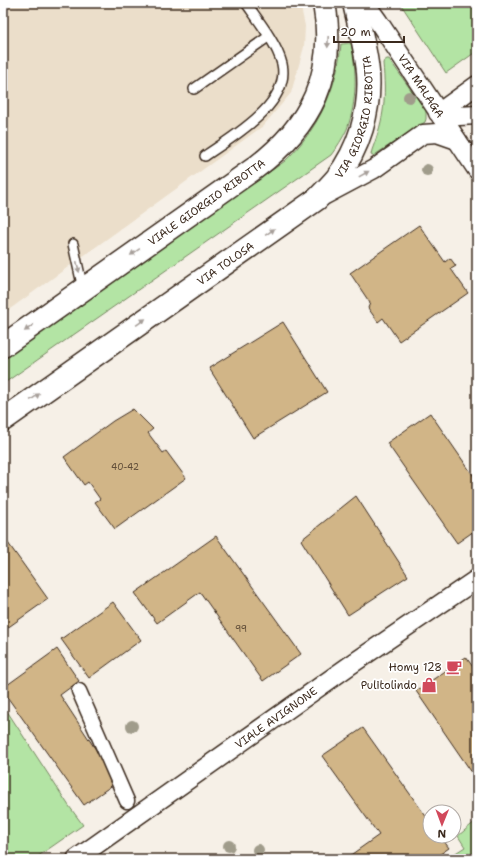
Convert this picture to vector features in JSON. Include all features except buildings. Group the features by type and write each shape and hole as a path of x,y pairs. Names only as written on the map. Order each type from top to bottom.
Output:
{"street":[{"name":"VIALE GIORGIO RIBOTTA","path":"3,346 272,156 292,135 318,92 323,72 328,42 324,3"},
{"name":"VIA GIORGIO RIBOTTA","path":"317,199 335,180 354,150 360,136 366,108 369,87 368,66 354,3"},
{"name":"VIA MALAGA","path":"365,3 477,170"},
{"path":"440,115 477,85"},
{"path":"440,115 477,115"},
{"name":"VIA TOLOSA","path":"3,420 317,199 374,169 423,134 437,133 457,140"},
{"name":"VIALE AVIGNONE","path":"76,859 349,666 477,578"},
{"path":"79,691 127,801"}],"lane":[{"path":"205,156 252,124 268,106 278,90 282,76 282,66 279,56 268,36 246,3"},
{"path":"194,89 268,36"},
{"path":"73,244 82,289"}],"shaded area":[{"path":"3,3 300,3 305,26 304,47 291,93 263,126 3,314"}],"green space":[{"path":"400,3 477,3 477,51 446,73"},
{"path":"351,43 355,75 353,108 347,129 331,155 3,384 3,359 285,161 307,136 324,108 335,77 341,44"},
{"path":"389,59 426,111 426,119 425,122 373,156 371,155 372,150 380,127 384,107 383,63"},
{"path":"3,705 83,825 34,859 3,859"},
{"path":"477,820 477,859 446,859 465,847 462,842 462,833"}],"place":[{"name":"Homy 128","path":"454,667"},
{"name":"Pulitolindo","path":"429,685"}]}
